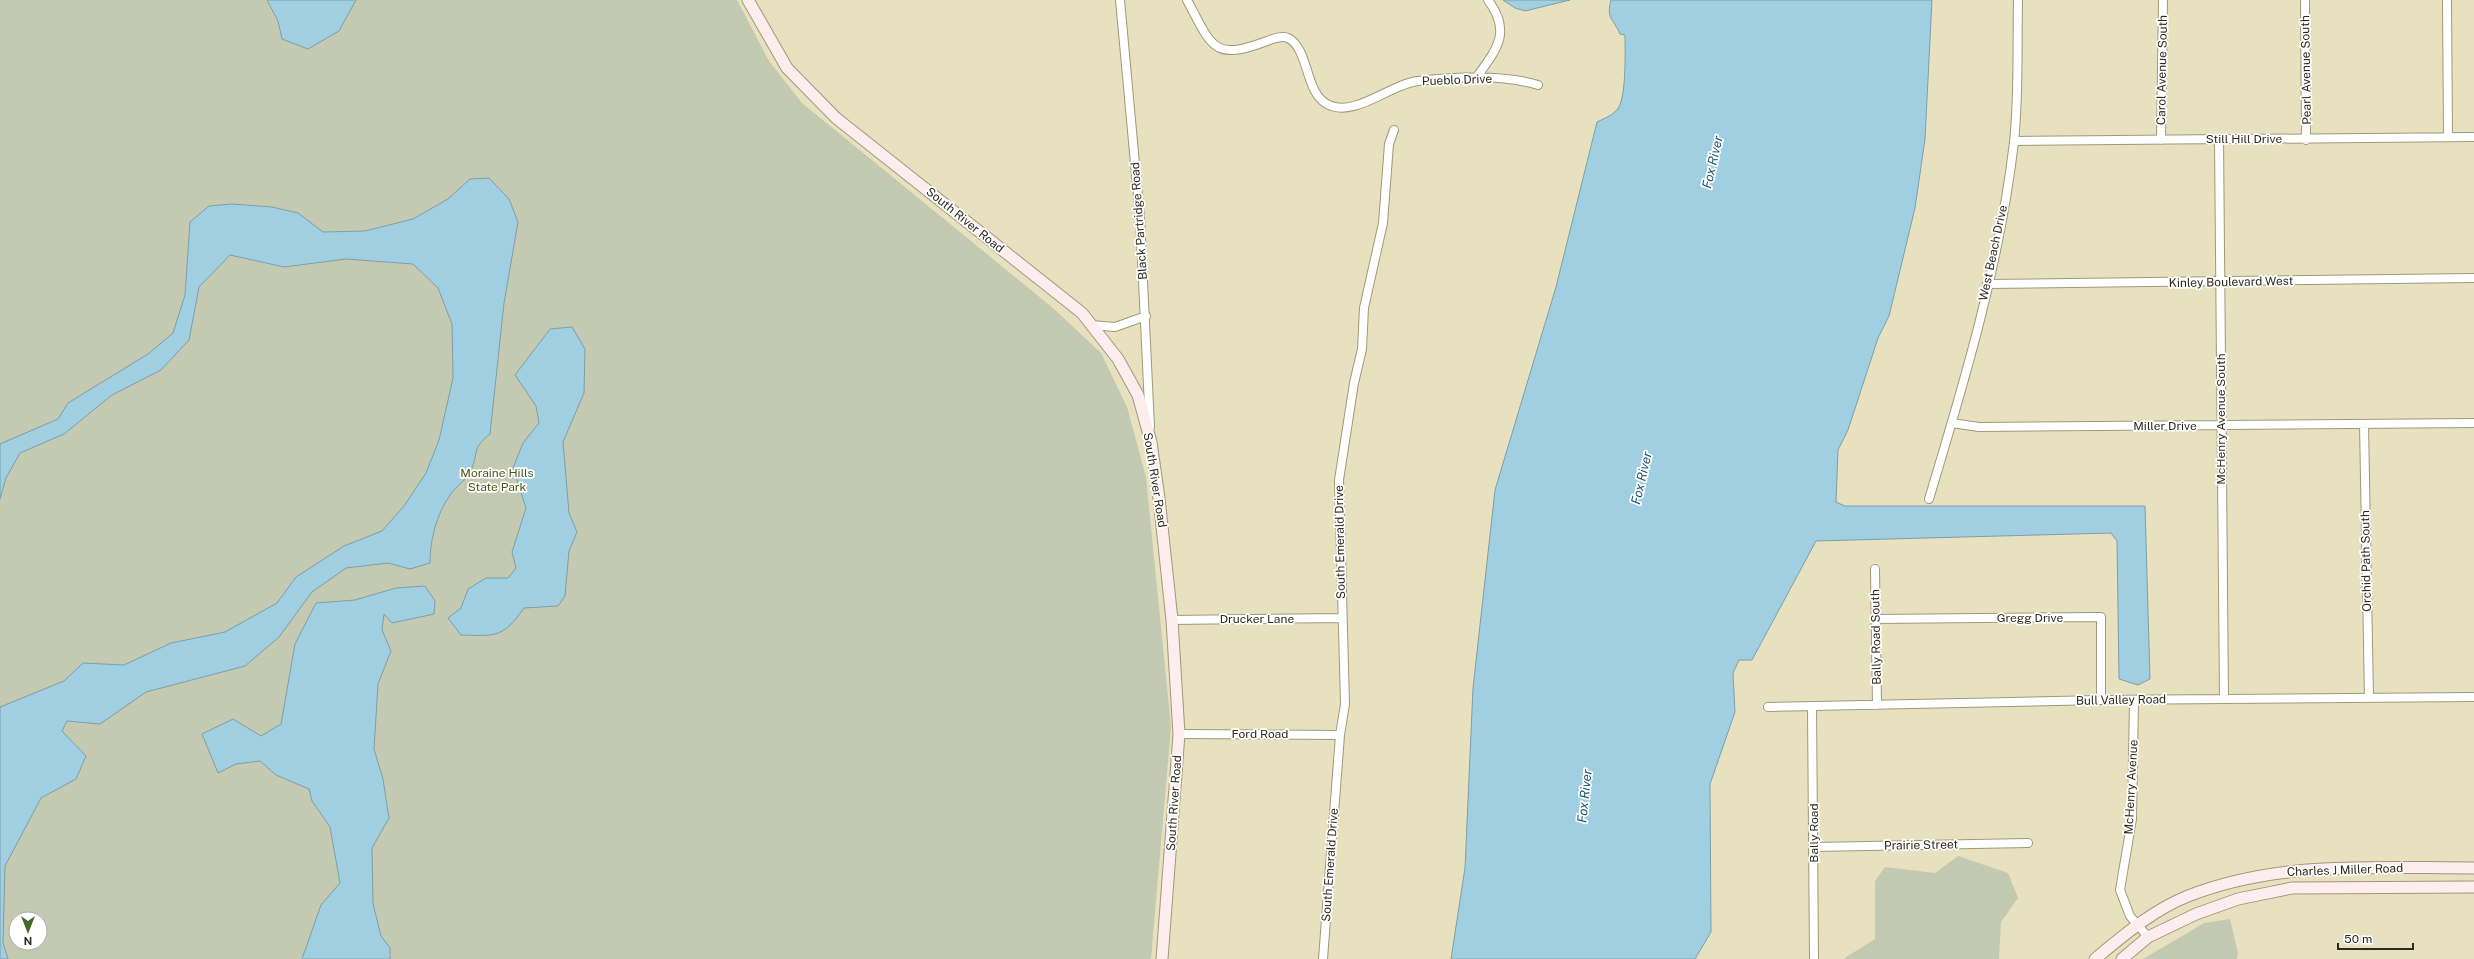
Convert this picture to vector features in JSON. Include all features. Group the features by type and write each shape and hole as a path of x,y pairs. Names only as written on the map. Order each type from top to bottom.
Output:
{"street":[{"name":"South River Road","path":"748,0 787,68 836,118 1082,313 1118,359 1138,395 1151,442 1172,620 1179,734 1162,959"},
{"name":"Black Partridge Road","path":"1120,0 1140,218 1151,442"},
{"name":"Pueblo Drive","path":"1187,0 1209,41 1223,51 1243,50 1275,38 1287,37 1296,44 1318,97 1327,104 1342,109 1416,81 1476,78 1520,80 1538,85"},
{"path":"1476,78 1490,59 1502,31 1498,14 1488,0"},
{"name":"West Beach Drive","path":"1929,499 1952,423 1987,284 2002,217 2014,141 2018,0"},
{"name":"Carol Avenue South","path":"2162,140 2163,0"},
{"name":"Pearl Avenue South","path":"2305,0 2306,140"},
{"path":"2447,0 2448,137"},
{"name":"South Emerald Drive","path":"1323,959 1340,735 1345,704 1339,480 1354,383 1362,349 1364,308 1383,223 1389,144 1394,130"},
{"name":"Still Hill Drive","path":"2014,141 2219,139 2306,140 2474,137"},
{"name":"McHenry Avenue South","path":"2219,139 2224,699"},
{"name":"Kinley Boulevard West","path":"1987,284 2474,278"},
{"path":"1091,325 1115,327 1146,316"},
{"name":"Miller Drive","path":"1952,423 1979,427 2474,423"},
{"name":"Orchid Path South","path":"2364,424 2369,698"},
{"name":"Bally Road South","path":"1875,569 1877,705"},
{"name":"Gregg Drive","path":"1876,619 2101,617 2101,700"},
{"name":"Drucker Lane","path":"1172,620 1342,618"},
{"name":"Bull Valley Road","path":"1768,707 2101,700 2474,697"},
{"name":"McHenry Avenue","path":"2134,700 2132,819 2120,890 2130,916 2148,937"},
{"name":"Bally Road","path":"1812,707 1814,959"},
{"name":"Ford Road","path":"1179,734 1340,735"},
{"name":"Prairie Street","path":"1814,847 2028,843"},
{"name":"Charles J Miller Road","path":"2096,959 2137,925 2188,897 2240,880 2290,870 2474,868"},
{"name":"Charles J Miller Road","path":"2122,959 2148,937 2196,914 2238,899 2292,888 2474,887"}],"green space":[{"name":"Moraine Hills State Park","path":"0,0 737,0 769,61 802,103 1053,308 1101,353 1127,407 1146,477 1171,727 1151,959 0,959"},
{"path":"1958,856 2008,873 2018,898 2001,922 1999,959 1843,959 1875,939 1875,881 1885,867 1935,873"},
{"path":"2230,919 2238,953 2237,959 2143,959 2204,923"}],"water":[{"path":"267,0 356,0 339,31 308,49 282,39 278,21"},
{"path":"1503,0 1570,0 1525,11 1515,8"},
{"name":"Fox River","path":"1611,0 1932,0 1925,139 1915,208 1889,316 1878,338 1848,430 1838,450 1836,502 1845,506 2145,506 2150,679 2138,685 2119,679 2117,541 2111,533 1816,541 1752,660 1739,660 1733,673 1735,712 1710,784 1711,932 1695,959 1451,959 1465,868 1473,688 1495,490 1556,287 1597,122 1609,116 1620,106 1625,75 1625,35 1620,34 1611,18 1609,11"},
{"path":"489,178 509,199 518,222 504,303 490,434 480,443 476,451 470,474 454,490 439,515 433,534 430,563 410,569 388,563 346,568 312,592 279,637 245,666 146,692 100,724 67,721 62,731 86,756 76,779 41,798 5,866 3,943 8,959 0,959 0,707 64,681 83,663 124,665 171,643 225,632 277,603 296,577 344,546 382,531 404,506 426,473 439,440 453,378 452,324 438,288 413,264 346,259 284,267 230,255 199,287 189,340 161,370 112,395 64,434 20,453 6,478 0,499 0,444 58,419 68,403 148,354 173,333 185,295 190,222 209,206 232,204 272,207 298,213 323,232 365,231 413,219 448,199 470,179"},
{"path":"572,327 585,349 584,393 563,442 569,513 577,532 569,551 565,596 558,606 524,608 510,625 498,633 491,635 461,635 448,618 461,608 468,589 486,578 508,578 516,568 512,552 526,508 513,468 523,443 539,423 536,406 515,375 550,329"},
{"path":"425,586 435,601 434,614 392,623 384,614 382,630 391,651 378,684 374,749 383,779 389,818 372,848 373,904 381,936 390,948 390,959 302,959 321,905 340,883 330,827 312,801 309,789 276,775 260,761 236,764 218,773 202,734 233,719 261,736 281,724 295,644 316,603 355,600 396,588"}]}
